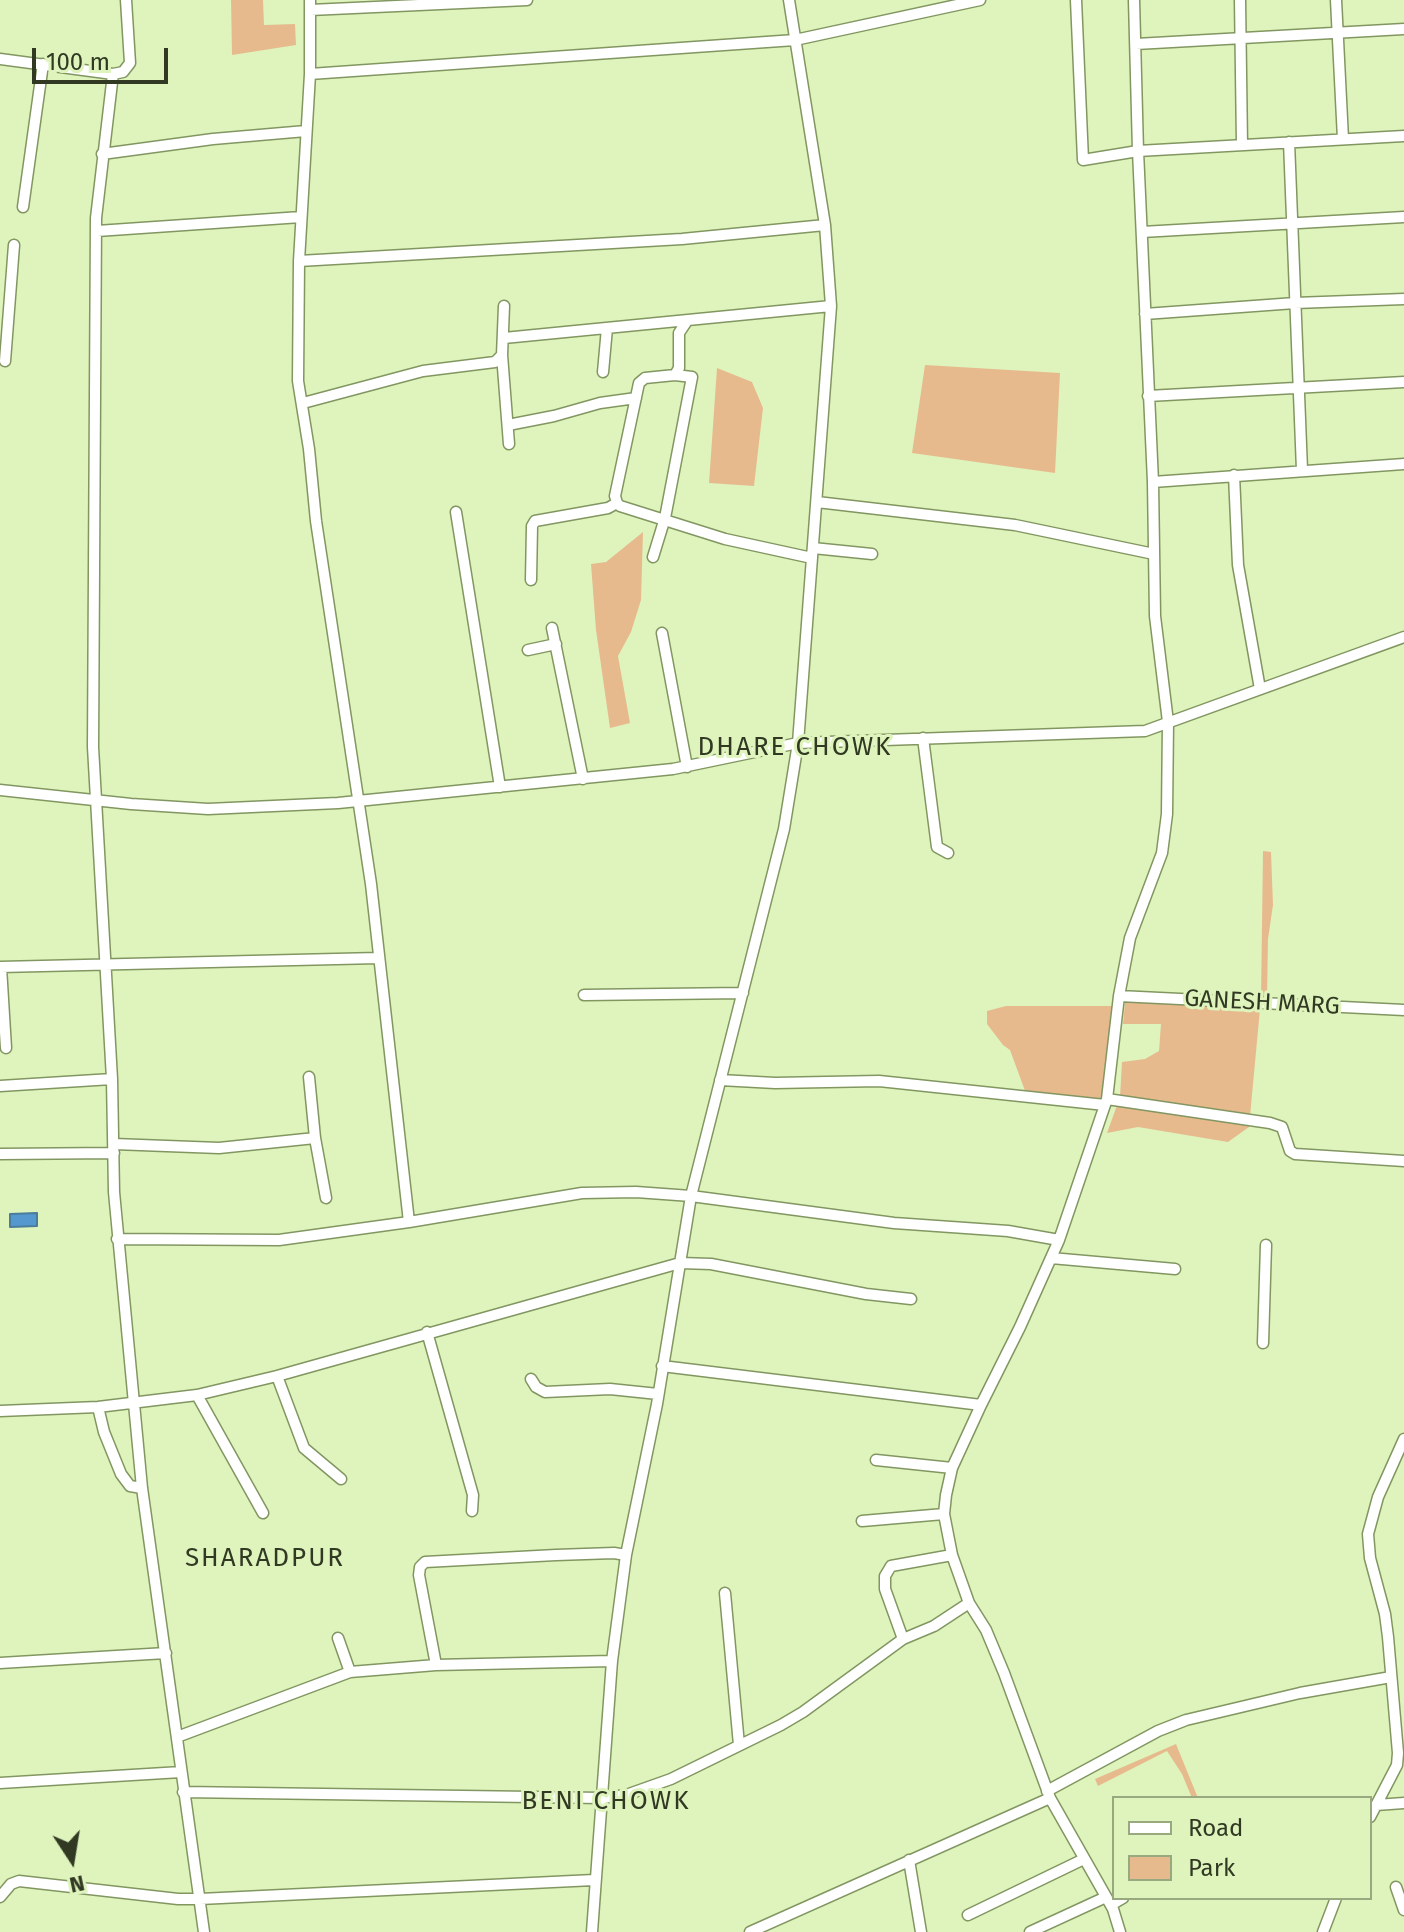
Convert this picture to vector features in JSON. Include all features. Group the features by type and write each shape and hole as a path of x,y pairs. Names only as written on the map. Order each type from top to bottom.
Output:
{"street":[{"path":"0,59 113,74 123,72 130,63 126,0"},
{"path":"409,1222 359,801 298,381 299,261 310,74 310,5 527,0"},
{"path":"592,1932 612,1661 626,1555 658,1394 691,1196 784,829 798,743 831,306 825,225 789,0"},
{"path":"310,74 795,40 980,0"},
{"path":"1076,0 1083,160 1138,151 1404,136"},
{"path":"1120,1932 1108,1901 1048,1794 998,1659 986,1630 969,1603 952,1555 944,1514 952,1468 1059,1240 1106,1102 1119,996 1130,938 1162,853 1167,814 1168,722 1155,616 1153,482 1134,0"},
{"path":"1240,0 1242,145"},
{"path":"1336,0 1343,139"},
{"path":"1136,44 1404,29"},
{"path":"23,207 43,64"},
{"path":"113,74 102,154 97,231 93,747 112,1079 117,1239 142,1488 204,1932"},
{"path":"102,154 213,139 306,131"},
{"path":"1289,142 1302,470"},
{"path":"97,231 301,217"},
{"path":"1142,232 1404,217"},
{"path":"299,261 682,239 825,225"},
{"path":"5,361 14,245"},
{"path":"1145,314 1404,299"},
{"path":"504,306 502,355 509,444"},
{"path":"504,338 831,306"},
{"path":"675,375 679,368 679,333 687,321"},
{"path":"603,372 607,328"},
{"path":"303,403 423,371 495,362 502,355"},
{"path":"653,557 665,521 692,377 675,375 645,378 639,383 615,496 620,506 665,521 725,539 813,553 872,554"},
{"path":"1148,396 1404,382"},
{"path":"508,425 600,403 636,398"},
{"path":"1153,482 1404,464"},
{"path":"1234,475 1238,565 1260,689"},
{"path":"817,502 1015,525 1154,554"},
{"path":"531,580 532,526 535,521 608,508 617,503"},
{"path":"456,512 500,787"},
{"path":"552,628 583,779"},
{"path":"662,633 687,767"},
{"path":"0,790 208,809 359,801 583,779 687,767 798,743 1145,731 1404,637"},
{"path":"528,650 556,644"},
{"path":"923,738 937,847 948,853"},
{"path":"6,1048 1,967 105,962 378,958"},
{"path":"584,995 743,993"},
{"name":"GANESH MARG","path":"1119,996 1404,1010"},
{"path":"309,1077 315,1138 326,1198"},
{"path":"0,1086 112,1079"},
{"path":"720,1080 775,1083 879,1081 1106,1102 1270,1123 1282,1127 1290,1151 1295,1154 1404,1161"},
{"path":"0,1154 114,1148 219,1148 315,1138"},
{"path":"117,1239 259,1241 409,1222 582,1193 636,1192 691,1196 894,1223 1008,1231 1059,1240"},
{"path":"1263,1343 1266,1245"},
{"path":"1051,1258 1175,1269"},
{"path":"0,1411 98,1407 197,1395 277,1376 680,1263 711,1264 866,1294 911,1299"},
{"path":"427,1332 470,1481 472,1511"},
{"path":"662,1366 981,1405"},
{"path":"277,1376 304,1448 341,1479"},
{"path":"531,1379 536,1387 545,1392 610,1389 658,1394"},
{"path":"197,1395 263,1513"},
{"path":"98,1407 104,1432 121,1474 130,1486 142,1488"},
{"path":"1372,1813 1397,1765 1385,1614 1370,1558 1368,1534 1378,1497 1404,1439"},
{"path":"876,1460 952,1468"},
{"path":"862,1521 944,1514"},
{"path":"436,1665 419,1575 420,1567 425,1562 556,1555 626,1555"},
{"path":"903,1639 885,1589 885,1576 891,1566 952,1555"},
{"path":"725,1593 739,1745"},
{"path":"183,1792 602,1798 626,1795 661,1783 803,1712 903,1639 934,1626 969,1603"},
{"path":"338,1638 350,1672"},
{"path":"0,1663 166,1653"},
{"path":"177,1737 350,1672 436,1665 612,1661"},
{"path":"750,1932 1048,1794 1158,1731 1186,1720 1300,1693 1391,1677"},
{"path":"0,1783 181,1772"},
{"path":"1376,1805 1404,1803"},
{"path":"968,1915 1084,1859"},
{"path":"909,1860 921,1932"},
{"path":"0,1897 11,1884 27,1881 200,1899 594,1880"},
{"path":"1396,1887 1404,1910"},
{"path":"1030,1932 1113,1900"},
{"path":"1323,1932 1335,1900"}],"green space":[{"path":"231,0 263,0 264,25 295,24 296,45 232,55"},
{"path":"925,365 1060,373 1055,473 912,453"},
{"path":"717,368 752,382 763,408 754,486 709,483"},
{"path":"643,532 641,600 631,632 618,656 630,723 610,728 596,630 591,564 606,562"},
{"path":"1263,851 1271,852 1273,905 1268,939 1267,1000 1261,999"},
{"path":"1131,999 1260,1009 1249,1127 1228,1142 1138,1127 1107,1133 1120,1097 1122,1062 1145,1059 1159,1051 1161,1024 1123,1024 1125,1003"},
{"path":"1006,1006 1114,1006 1104,1111 1028,1099 1010,1050 987,1024 987,1011"},
{"path":"1176,1744 1197,1796 1191,1796 1167,1751 1098,1786 1095,1779"}],"water":[{"path":"37,1213 37,1226 10,1227 10,1214"}],"district":[{"name":"DHARE CHOWK","path":"795,748"},
{"name":"SHARADPUR","path":"265,1559"},
{"name":"BENI CHOWK","path":"606,1802"}]}
